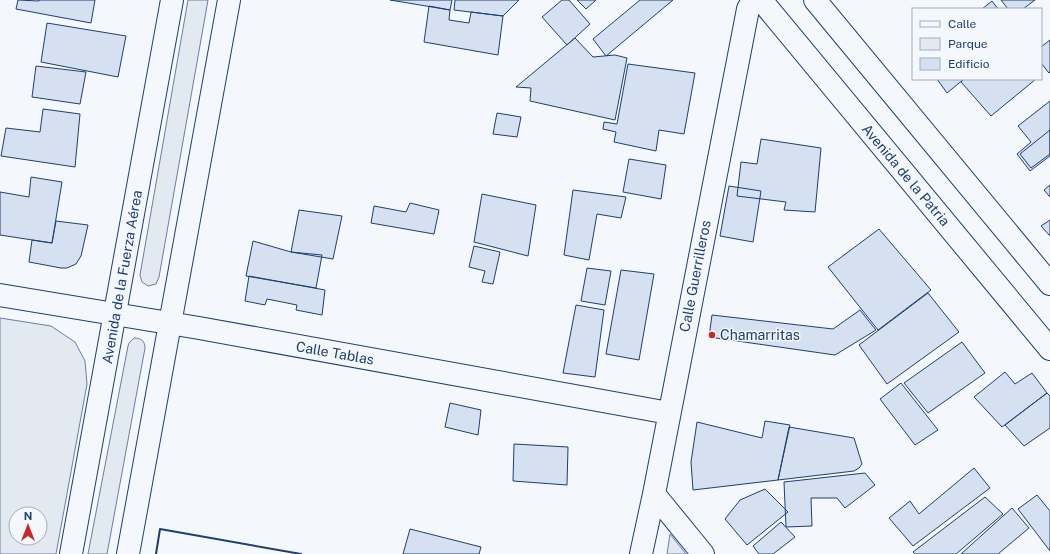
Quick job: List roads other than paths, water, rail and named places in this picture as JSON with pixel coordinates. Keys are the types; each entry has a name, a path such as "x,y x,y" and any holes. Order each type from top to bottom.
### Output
{"main road":[{"name":"Avenida de la Fuerza Aérea","path":"71,554 116,314 172,0"},
{"path":"128,554 229,0"},
{"name":"Calle Guerrilleros","path":"641,554 748,9 753,0"},
{"name":"Avenida de la Patria","path":"761,0 1050,349"},
{"path":"815,0 1050,284"},
{"name":"Calle Tablas","path":"0,295 170,323 669,413"},
{"path":"654,494 703,554"}],"place":[{"name":"Chamarritas","path":"712,335"}]}
